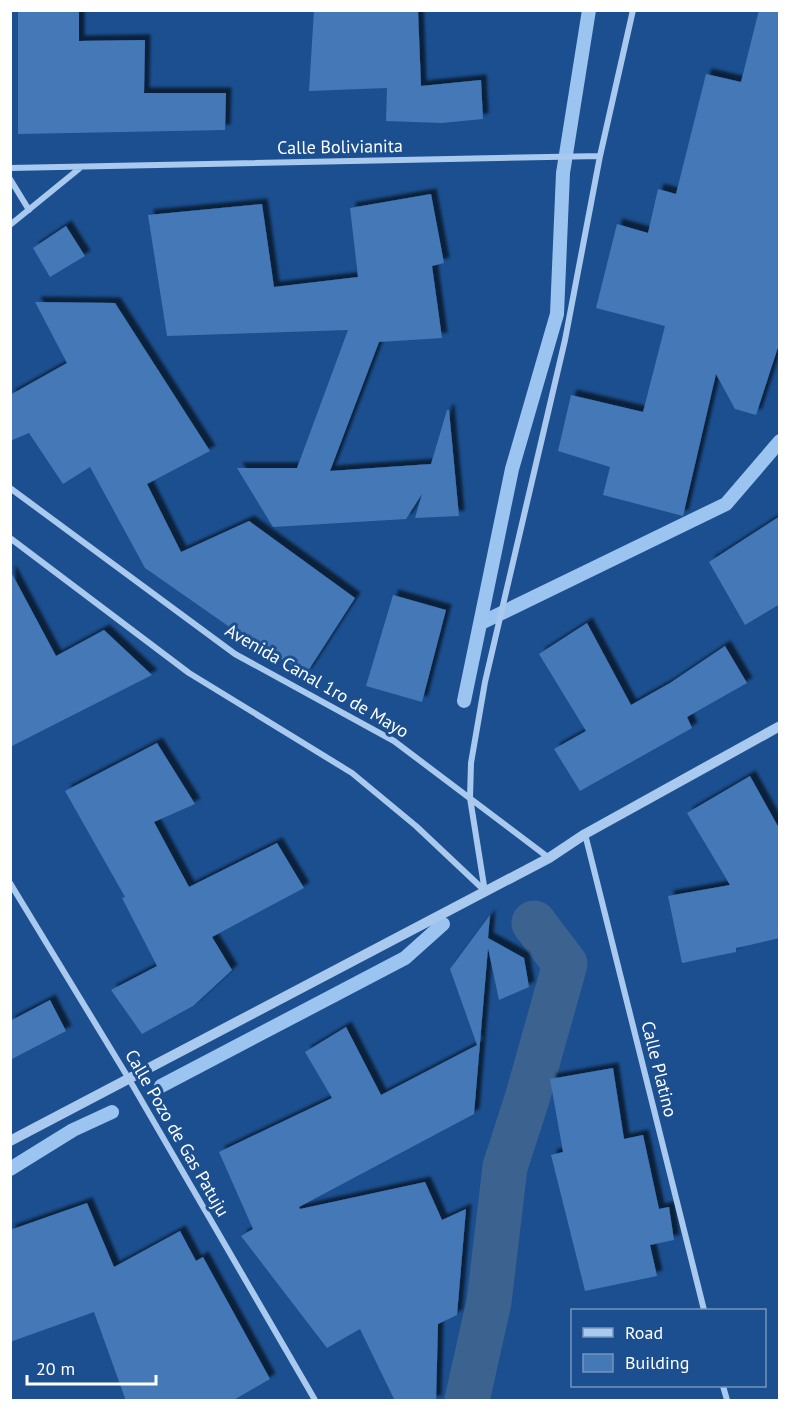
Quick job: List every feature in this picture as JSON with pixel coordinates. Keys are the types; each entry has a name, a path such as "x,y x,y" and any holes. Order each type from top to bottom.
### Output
{"street":[{"path":"485,892 470,798 471,763 485,682 566,340 600,156 633,10"},
{"name":"Calle Bolivianita","path":"10,168 600,156"},
{"path":"10,225 81,168"},
{"path":"10,178 29,210"},
{"name":"Avenida Canal 1ro de Mayo","path":"10,488 234,654 393,741 549,858"},
{"path":"10,538 189,673 352,773 416,826 485,892"},
{"path":"10,1141 549,858 585,834 780,726"},
{"name":"Calle Platino","path":"585,834 704,1309"},
{"name":"Calle Pozo de Gas Patuju","path":"10,884 129,1079 315,1401"}],"building":[{"path":"18,10 79,10 79,41 145,40 144,93 226,93 225,130 18,134"},
{"path":"314,10 418,10 421,86 481,80 483,119 442,123 386,121 387,88 309,91"},
{"path":"759,10 780,10 780,341 756,415 735,409 716,374 683,516 603,495 610,467 558,451 571,395 643,412 665,326 596,308 617,224 648,233 658,189 676,194 706,74 741,82"},
{"path":"431,194 444,263 432,266 442,338 379,342 330,471 431,464 447,410 449,410 459,516 415,518 422,494 406,519 273,527 237,468 297,468 348,330 167,336 148,215 262,204 274,287 358,277 350,208"},
{"path":"66,226 85,256 50,277 33,248"},
{"path":"35,302 115,303 210,451 147,484 181,552 249,521 355,598 306,674 231,628 145,568 90,467 63,484 29,433 10,441 10,395 67,363"},
{"path":"780,516 780,604 745,625 709,562"},
{"path":"10,570 56,656 104,630 152,675 10,747"},
{"path":"393,595 446,610 422,702 366,686"},
{"path":"587,623 631,705 670,683 725,646 747,683 687,717 692,728 580,791 554,749 586,731 539,654"},
{"path":"157,743 195,804 154,822 189,887 277,843 304,888 212,937 232,970 193,1006 142,1034 111,990 157,966 122,898 125,897 65,791"},
{"path":"750,776 780,830 780,938 736,948 736,952 682,963 668,896 730,885 687,813"},
{"path":"490,915 488,938 524,958 529,987 499,1000 488,948 474,1114 299,1207 300,1209 425,1182 442,1220 466,1209 457,1315 438,1324 436,1401 395,1401 360,1329 327,1348 241,1236 253,1229 219,1152 332,1098 305,1052 346,1027 381,1095 477,1045 450,969"},
{"path":"50,1000 66,1031 10,1060 10,1021"},
{"path":"613,1068 624,1139 643,1135 659,1209 669,1207 674,1240 650,1245 657,1276 585,1291 551,1155 563,1152 550,1079"},
{"path":"87,1203 114,1267 180,1231 196,1261 203,1257 270,1379 232,1401 126,1401 94,1312 10,1342 10,1230"}],"waterway":[{"path":"464,701 512,469 557,314 563,173 589,10"},
{"path":"481,623 726,504 780,441"},
{"path":"467,1400 489,1302 505,1167 527,1099 565,964 534,923"},
{"path":"161,1086 405,958 443,924"},
{"path":"10,1169 73,1130 112,1112"}]}
